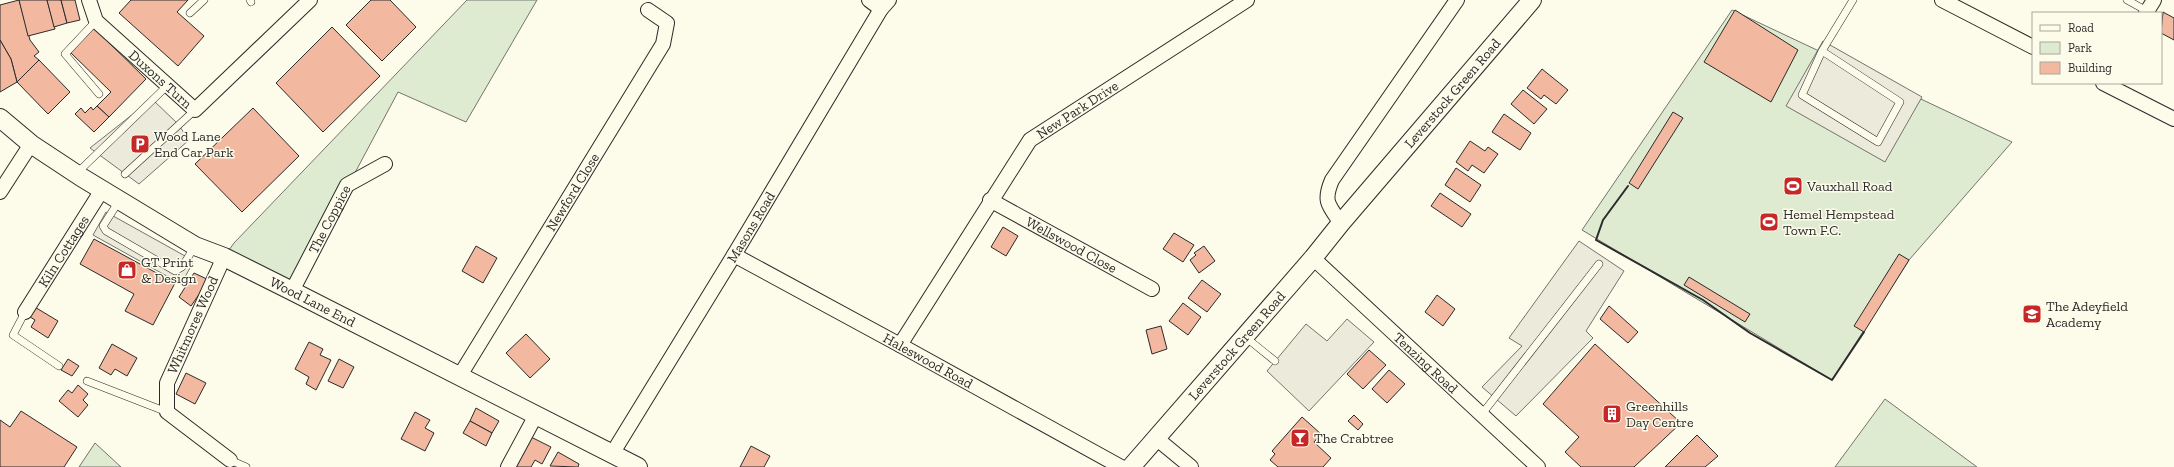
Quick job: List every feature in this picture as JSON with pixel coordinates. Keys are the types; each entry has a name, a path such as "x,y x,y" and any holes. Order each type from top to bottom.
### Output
{"street":[{"name":"Duxons Turn","path":"89,0 96,21 195,110 310,0"},
{"path":"869,0 885,4"},
{"name":"New Park Drive","path":"900,345 990,200 1030,140 1247,0"},
{"path":"1341,223 1328,204 1327,194 1332,180 1457,0"},
{"name":"Leverstock Green Road","path":"1131,467 1313,258 1341,223 1532,0"},
{"path":"1942,0 2032,46"},
{"name":"Masons Road","path":"612,454 885,4"},
{"name":"Newford Close","path":"459,377 663,44 667,23 648,10"},
{"path":"2107,84 2174,119"},
{"name":"Wood Lane End","path":"0,118 31,144 76,174 195,246 224,257 638,467"},
{"path":"0,192 31,144"},
{"name":"The Coppice","path":"292,291 347,185 385,164"},
{"name":"Kiln Cottages","path":"25,312 102,190"},
{"name":"Wellswood Close","path":"990,200 1152,289"},
{"name":"Haleswood Road","path":"734,255 1121,467"},
{"name":"Whitmores Wood","path":"167,412 167,383 224,257"},
{"name":"Tenzing Road","path":"1313,258 1538,467"},
{"path":"167,412 230,460"},
{"path":"508,467 536,415"},
{"path":"1156,438 1191,467"}],"lane":[{"path":"190,13 204,0"},
{"path":"1822,51 1900,102 1878,142 1802,95 1822,51 1853,0"},
{"path":"2127,0 2149,8"},
{"path":"96,21 65,54 99,94"},
{"path":"76,174 168,85"},
{"path":"125,174 195,110"},
{"path":"119,201 103,226 106,231 175,271 182,267 195,246"},
{"path":"1482,414 1530,355 1599,264"},
{"path":"25,312 13,335 59,366"},
{"path":"1244,336 1275,361"},
{"path":"87,381 167,412"},
{"path":"230,460 246,467"}],"green space":[{"path":"467,0 537,0 466,122 398,92 292,291 224,257 234,243"},
{"name":"Vauxhall Road","path":"1732,10 2012,142 1909,260 1832,380 1582,230"},
{"path":"1885,399 1977,467 1835,467"},
{"path":"95,443 121,467 79,467"}],"shaded area":[{"path":"1823,41 1922,97 1885,162 1786,106"},
{"name":"Wood Lane End Car Park","path":"152,99 178,124 189,140 139,184 90,148"},
{"path":"106,212 194,261 181,284 93,235"},
{"path":"1579,241 1624,271 1586,331 1593,338 1516,416 1482,387 1522,346 1509,338"},
{"path":"1347,319 1374,342 1309,411 1267,371 1306,324 1327,341"}],"building":[{"path":"19,0 30,40 39,52 34,56 39,60 17,82 11,59 0,40 0,5"},
{"path":"19,0 47,0 55,29 28,36"},
{"path":"47,0 61,0 67,23 54,27"},
{"path":"61,0 75,0 80,20 67,23"},
{"path":"131,0 188,0 177,12 204,36 178,66 119,13"},
{"path":"371,0 390,0 416,27 382,61 346,25"},
{"path":"1735,10 1798,50 1771,102 1704,62"},
{"path":"2163,12 2174,18 2174,40 2162,34"},
{"path":"332,27 380,76 323,132 276,83"},
{"path":"94,28 146,79 109,117 97,106 111,92 70,52"},
{"path":"0,40 11,59 17,82 0,92"},
{"path":"39,60 70,92 48,114 17,82"},
{"path":"1542,69 1568,90 1556,104 1544,95 1541,99 1527,88"},
{"path":"1523,90 1547,109 1534,124 1511,104"},
{"path":"97,106 109,117 94,132 75,114 81,108 85,113 91,107 93,110"},
{"path":"253,108 299,156 242,212 195,164"},
{"path":"1673,112 1683,118 1638,189 1629,183"},
{"path":"1504,114 1531,133 1520,150 1492,132"},
{"path":"1470,141 1485,151 1488,147 1498,154 1484,173 1472,165 1468,171 1456,162"},
{"path":"1456,168 1481,185 1470,202 1445,185"},
{"path":"1440,193 1471,214 1462,227 1431,206"},
{"path":"1003,227 1018,236 1006,256 991,247"},
{"path":"1174,233 1194,245 1183,262 1163,249"},
{"path":"94,239 175,283 153,325 125,311 134,294 80,264"},
{"path":"476,246 497,258 483,283 462,271"},
{"path":"1204,246 1215,261 1199,273 1190,260 1196,255 1194,253"},
{"path":"1899,254 1909,260 1864,332 1854,326"},
{"path":"194,273 209,280 191,306 179,297"},
{"path":"1689,277 1750,314 1745,322 1684,285"},
{"path":"1202,280 1221,294 1207,312 1188,298"},
{"path":"1437,295 1455,309 1443,326 1425,312"},
{"path":"1183,303 1201,317 1188,335 1169,321"},
{"path":"33,306 58,321 48,338 31,327 35,320 27,315"},
{"path":"1609,306 1638,332 1628,343 1600,319"},
{"path":"1161,326 1167,349 1152,354 1146,330"},
{"path":"526,334 550,359 530,378 506,353"},
{"path":"309,342 323,349 320,355 331,360 316,390 306,384 309,377 295,369"},
{"path":"112,344 137,358 127,376 115,369 111,375 99,368"},
{"name":"Greenhills Day Centre","path":"1595,344 1681,423 1634,467 1581,467 1565,452 1579,437 1543,404"},
{"path":"1369,350 1386,365 1363,389 1347,374"},
{"path":"68,359 79,366 72,376 61,370"},
{"path":"339,359 354,367 343,388 328,381"},
{"path":"1389,370 1405,384 1387,403 1372,389"},
{"path":"186,373 206,383 195,404 176,394"},
{"path":"78,385 88,394 83,400 88,405 78,417 59,401 68,390 72,393"},
{"path":"476,408 499,421 492,433 470,421"},
{"path":"21,411 77,447 64,467 0,467 0,420 10,427"},
{"path":"415,412 430,420 425,428 434,433 425,451 401,439"},
{"path":"1354,415 1363,424 1358,430 1348,421"},
{"name":"The Crabtree","path":"1302,417 1321,434 1314,442 1331,458 1323,467 1278,467 1270,460 1275,454 1272,451"},
{"path":"470,421 492,433 486,446 463,433"},
{"path":"1697,435 1718,456 1705,467 1665,467"},
{"path":"529,436 551,447 542,464 535,460 531,467 515,467"},
{"path":"751,446 770,456 764,467 740,467"},
{"path":"558,452 579,464 578,467 550,466"}],"wall":[{"path":"1628,186 1603,220 1596,240 1703,300 1750,333 1832,380 1864,332"}],"place":[{"name":"Wood Lane End Car Park","path":"140,144"},
{"name":"Vauxhall Road","path":"1793,186"},
{"name":"Hemel Hempstead Town F.C.","path":"1769,222"},
{"name":"GT Print & Design","path":"127,270"},
{"name":"The Adeyfield Academy","path":"2032,314"},
{"name":"Greenhills Day Centre","path":"1612,414"},
{"name":"The Crabtree","path":"1300,438"}]}
